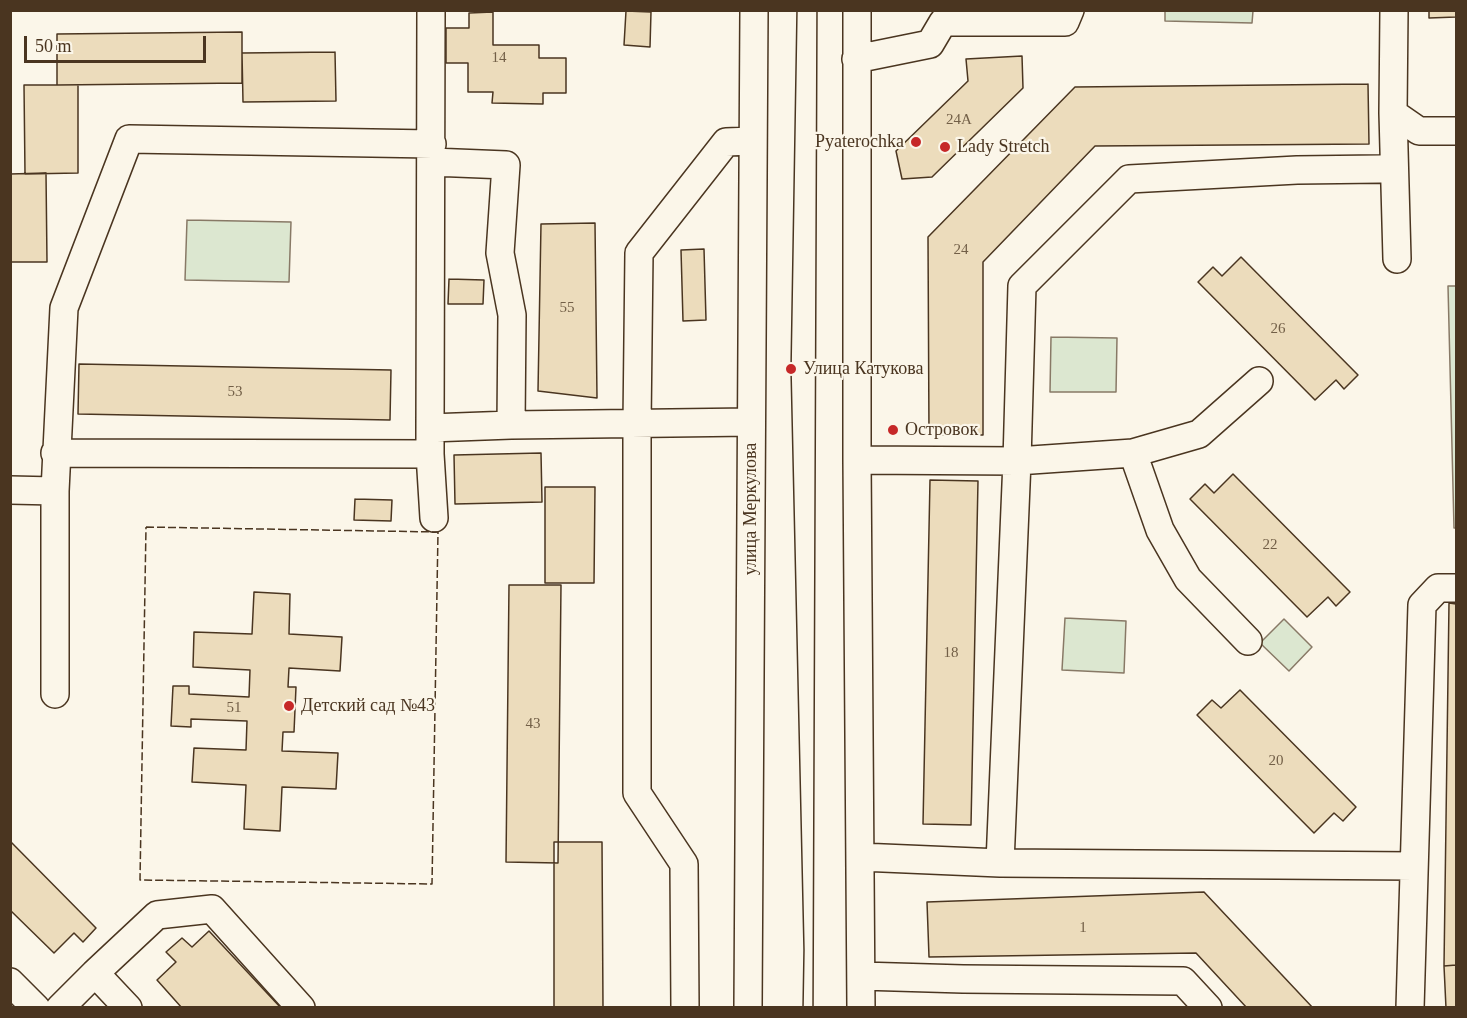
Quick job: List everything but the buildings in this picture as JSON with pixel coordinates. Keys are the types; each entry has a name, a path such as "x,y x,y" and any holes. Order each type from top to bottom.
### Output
{"street":[{"path":"431,10 430,441 434,518"},
{"name":"улица Меркулова","path":"748,1008 754,10"},
{"path":"857,10 856,460 861,1008"},
{"path":"856,59 930,44 943,22 1065,22 1070,10"},
{"path":"1394,10 1393,113 1397,259"},
{"path":"1393,113 1419,131 1456,131"},
{"path":"54,694 55,453 64,308 129,139 432,153 506,165 500,253 512,315 511,425"},
{"path":"685,1008 684,864 637,793 639,253 726,142 752,141"},
{"path":"1000,863 1022,286 1129,179 1297,170 1380,169"},
{"path":"856,460 1017,460 1133,453 1199,434 1259,381"},
{"path":"55,453 430,441 511,425 752,422"},
{"path":"1133,453 1160,530 1188,579 1248,641"},
{"path":"10,490 55,491"},
{"path":"1410,1008 1422,605 1438,588 1456,588"},
{"path":"860,857 1000,863 1414,866"},
{"path":"60,1008 157,915 212,909 301,1008"},
{"path":"95,973 128,1008"},
{"path":"861,975 963,980 1183,981 1208,1008"},
{"path":"10,982 36,1008"}],"green space":[{"path":"1165,11 1253,11 1252,23 1165,21"},
{"path":"187,220 291,222 289,282 185,280"},
{"path":"1448,286 1456,286 1456,528 1454,528"},
{"path":"1051,337 1117,338 1116,392 1050,392"},
{"path":"1065,618 1126,621 1124,673 1062,670"},
{"path":"1284,619 1312,647 1289,671 1260,643"}],"tram line":[{"path":"797,10 791,369 804,950 803,1008"},
{"path":"813,1008 817,10"}],"fence":[{"path":"146,527 438,532 432,884 140,880 146,527"}],"place":[{"name":"Pyaterochka","path":"916,142"},
{"name":"Lady Stretch","path":"945,147"},
{"name":"Улица Катукова","path":"791,369"},
{"name":"Островок","path":"893,430"},
{"name":"Детский сад №43","path":"289,706"}]}
